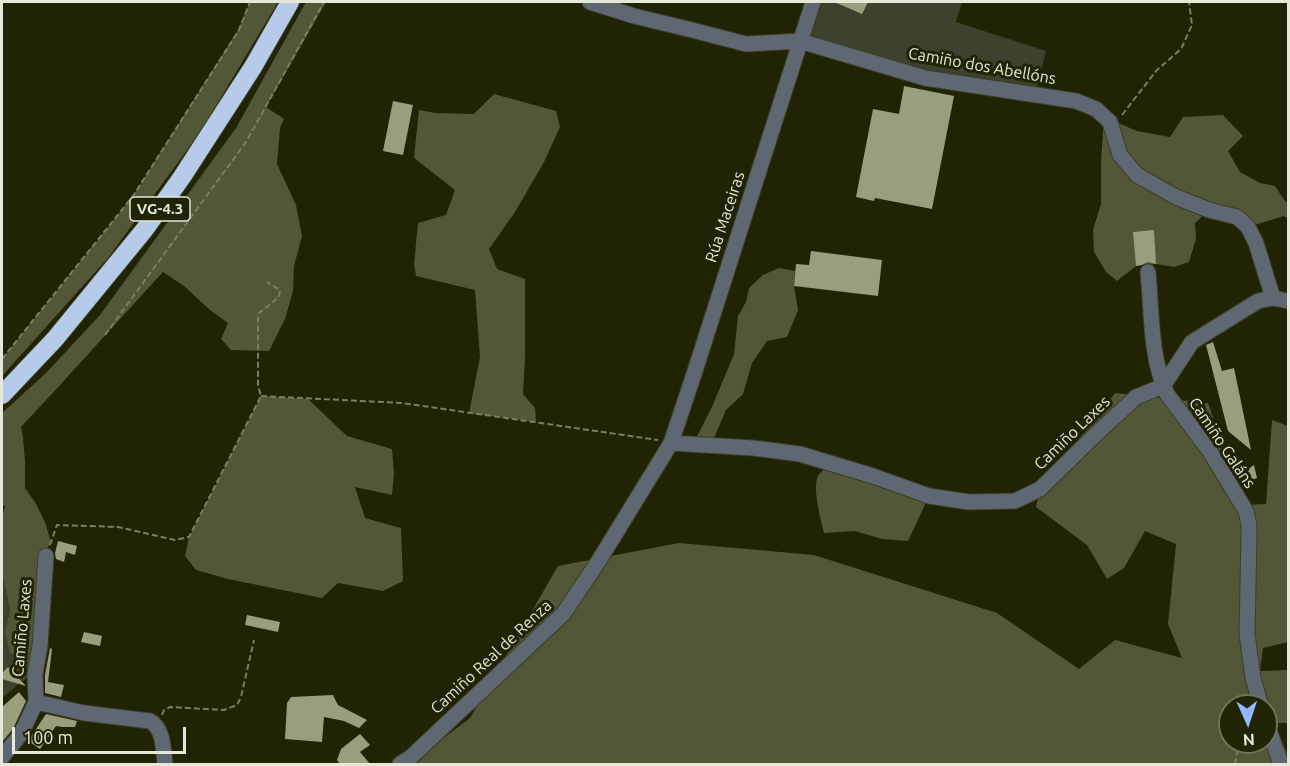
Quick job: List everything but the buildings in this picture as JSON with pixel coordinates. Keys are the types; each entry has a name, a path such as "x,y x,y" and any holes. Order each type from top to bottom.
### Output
{"highway":[{"name":"VG-4.3","path":"2,395 55,339 146,229 253,67 290,2"}],"street":[{"name":"Camiño dos Abellóns","path":"590,2 634,16 746,44 800,41 925,78 1076,101 1096,109 1110,122"},
{"name":"Rúa Maceiras","path":"670,442 695,371 813,2"},
{"path":"1110,122 1120,155 1137,175 1176,197 1209,210 1237,217 1248,227 1281,300 1258,301 1192,342 1163,386"},
{"name":"Camiño Galáns","path":"1149,272 1155,359 1163,386 1211,453 1246,511 1249,525 1247,634 1258,694"},
{"name":"Camiño Laxes","path":"670,442 800,454 929,496 969,502 1015,501 1040,489 1136,397 1163,386"},
{"name":"Camiño Real de Renza","path":"411,762 564,615 670,442"},
{"name":"Camiño Laxes","path":"2,757 21,734 36,702 35,674 40,646 46,556"},
{"path":"36,702 84,713 150,721 156,724 160,732 165,765"}],"path":[{"path":"2,359 133,196 238,30 250,2"},
{"path":"105,335 246,142 324,2"},
{"path":"1110,122 1116,122 1156,71 1181,49 1192,25 1189,2"},
{"path":"46,556 57,525 118,527 175,540 189,537 261,396 258,386 258,314 279,297 280,290 267,282"},
{"path":"261,396 402,404 670,442"},
{"path":"156,724 164,710 170,707 224,710 237,705 241,697 254,640"}],"shaded area":[{"path":"250,2 278,2 201,131 108,258 2,376 2,359 133,196 238,30"},
{"path":"306,2 326,2 266,107 284,119 280,128 277,164 296,205 302,236 294,266 293,291 285,319 269,351 231,350 221,339 228,323 184,286 163,272 21,427 25,488 45,522 51,542 42,558 35,674 10,652 5,632 10,610 2,571 2,518 5,506 2,505 2,413 45,374 100,315 236,128"},
{"path":"813,2 962,2 956,22 1046,51 1035,95 925,78 800,41"},
{"path":"494,94 556,111 560,127 544,162 515,212 489,249 497,269 525,279 523,394 535,408 536,422 469,413 480,357 475,290 416,276 414,264 418,223 446,215 455,190 414,158 419,110 435,113 474,114"},
{"path":"1223,115 1243,136 1228,151 1240,172 1260,183 1275,186 1288,203 1288,219 1284,216 1248,227 1209,210 1195,223 1196,239 1189,262 1174,267 1156,264 1136,266 1117,281 1106,272 1094,252 1093,230 1101,204 1104,117 1137,131 1170,137 1183,117"},
{"path":"779,268 795,271 794,286 798,310 787,337 767,341 752,363 743,394 726,410 711,445 693,444 712,407 734,354 738,316 746,302 749,288 763,275"},
{"path":"1115,393 1208,403 1243,505 1266,504 1272,420 1288,426 1288,642 1263,648 1260,671 1288,670 1288,723 1278,723 1278,694 1218,694 1218,754 1278,754 1278,732 1288,755 1288,764 409,764 470,718 558,566 679,543 814,555 997,613 1079,669 1115,640 1182,658 1168,624 1176,544 1145,531 1124,568 1107,579 1087,545 1036,507 1040,489"},
{"path":"261,396 308,399 347,436 392,449 394,473 392,495 355,487 365,518 401,528 403,581 383,591 338,583 322,598 228,579 196,570 185,556 189,537"},
{"path":"833,464 929,496 908,541 882,539 855,531 824,533 816,481 821,472"},
{"path":"2,567 10,610 5,632 35,674 2,698"}]}
